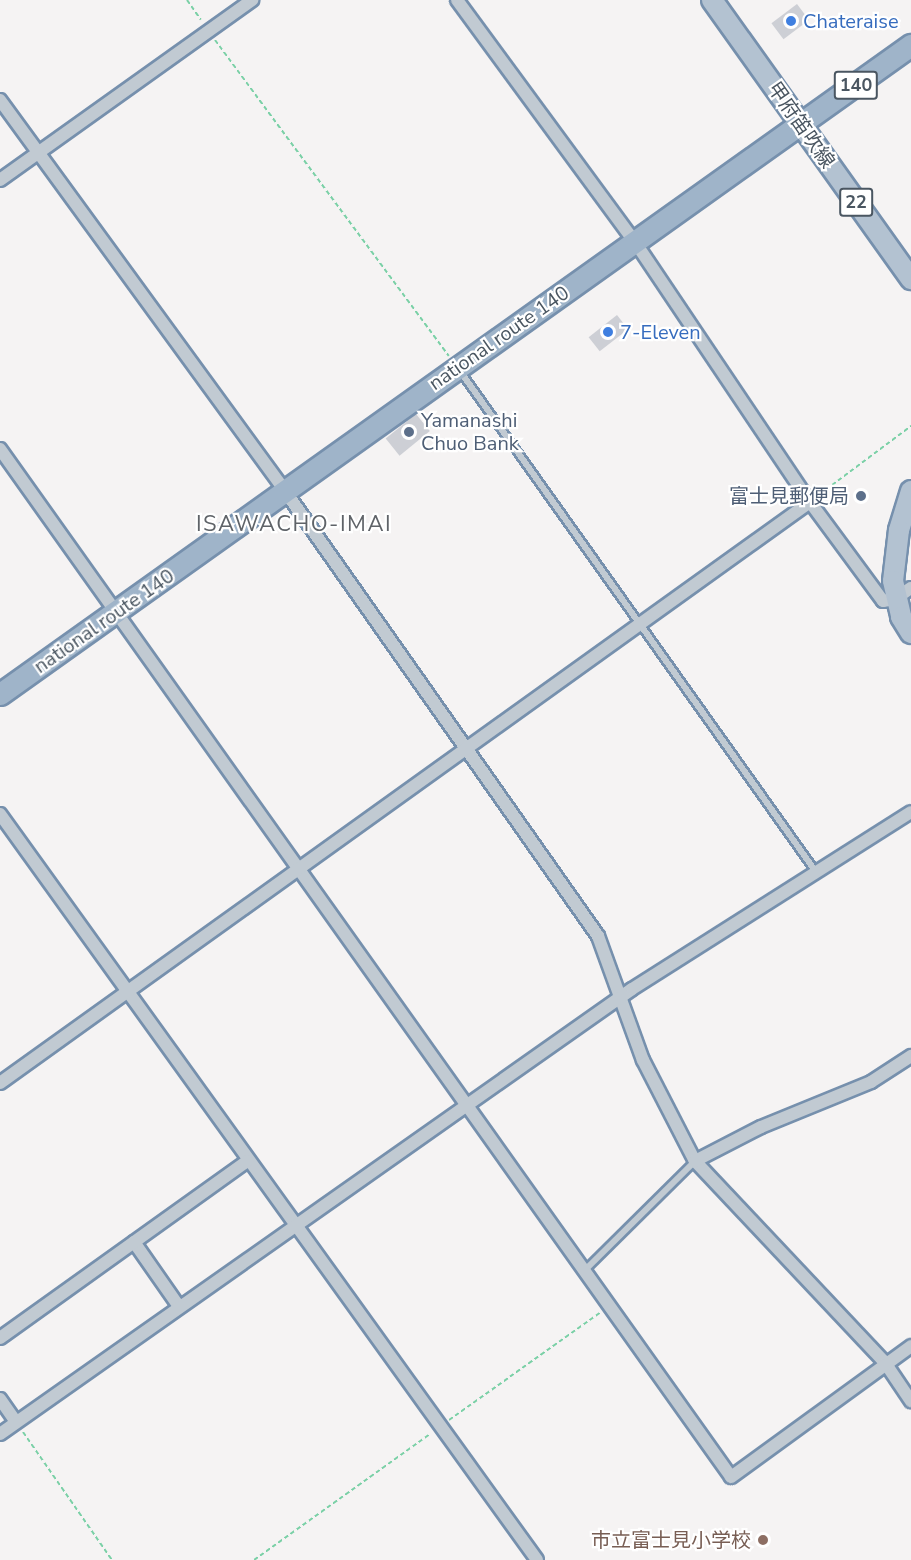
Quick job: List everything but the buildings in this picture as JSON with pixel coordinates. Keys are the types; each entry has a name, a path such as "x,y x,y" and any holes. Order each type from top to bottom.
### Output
{"highway":[{"name":"national route 140","path":"0,694 911,45"}],"main road":[{"name":"甲府笛吹線","path":"712,0 911,279"},
{"path":"911,491 893,561 903,593 911,633"}],"street":[{"path":"0,180 252,0"},
{"path":"457,0 635,242 810,502 883,601 903,593"},
{"path":"0,100 285,491 598,936 643,1060 695,1161 886,1364 911,1401"},
{"path":"0,449 731,1477 911,1346"},
{"path":"0,1083 125,991 640,626 810,502"},
{"path":"0,1434 178,1305 621,1000 911,812"},
{"path":"1,819 247,1161 442,1425 537,1560"},
{"path":"695,1161 761,1126 871,1082 911,1056"},
{"path":"0,1338 247,1161"},
{"path":"134,1242 178,1305"},
{"path":"0,1399 16,1422"}],"lane":[{"path":"458,368 816,872"},
{"path":"584,1271 695,1161"}],"path":[{"path":"187,0 458,368"},
{"path":"810,502 911,426"},
{"path":"254,1560 608,1307"},
{"path":"16,1422 112,1560"}],"place":[{"name":"Chateraise","path":"791,21"},
{"name":"7-Eleven","path":"608,332"},
{"name":"Yamanashi Chuo Bank","path":"409,432"},
{"name":"富士見郵便局","path":"861,496"},
{"name":"市立富士見小学校","path":"763,1540"}],"district":[{"name":"ISAWACHO-IMAI","path":"294,525"}]}
